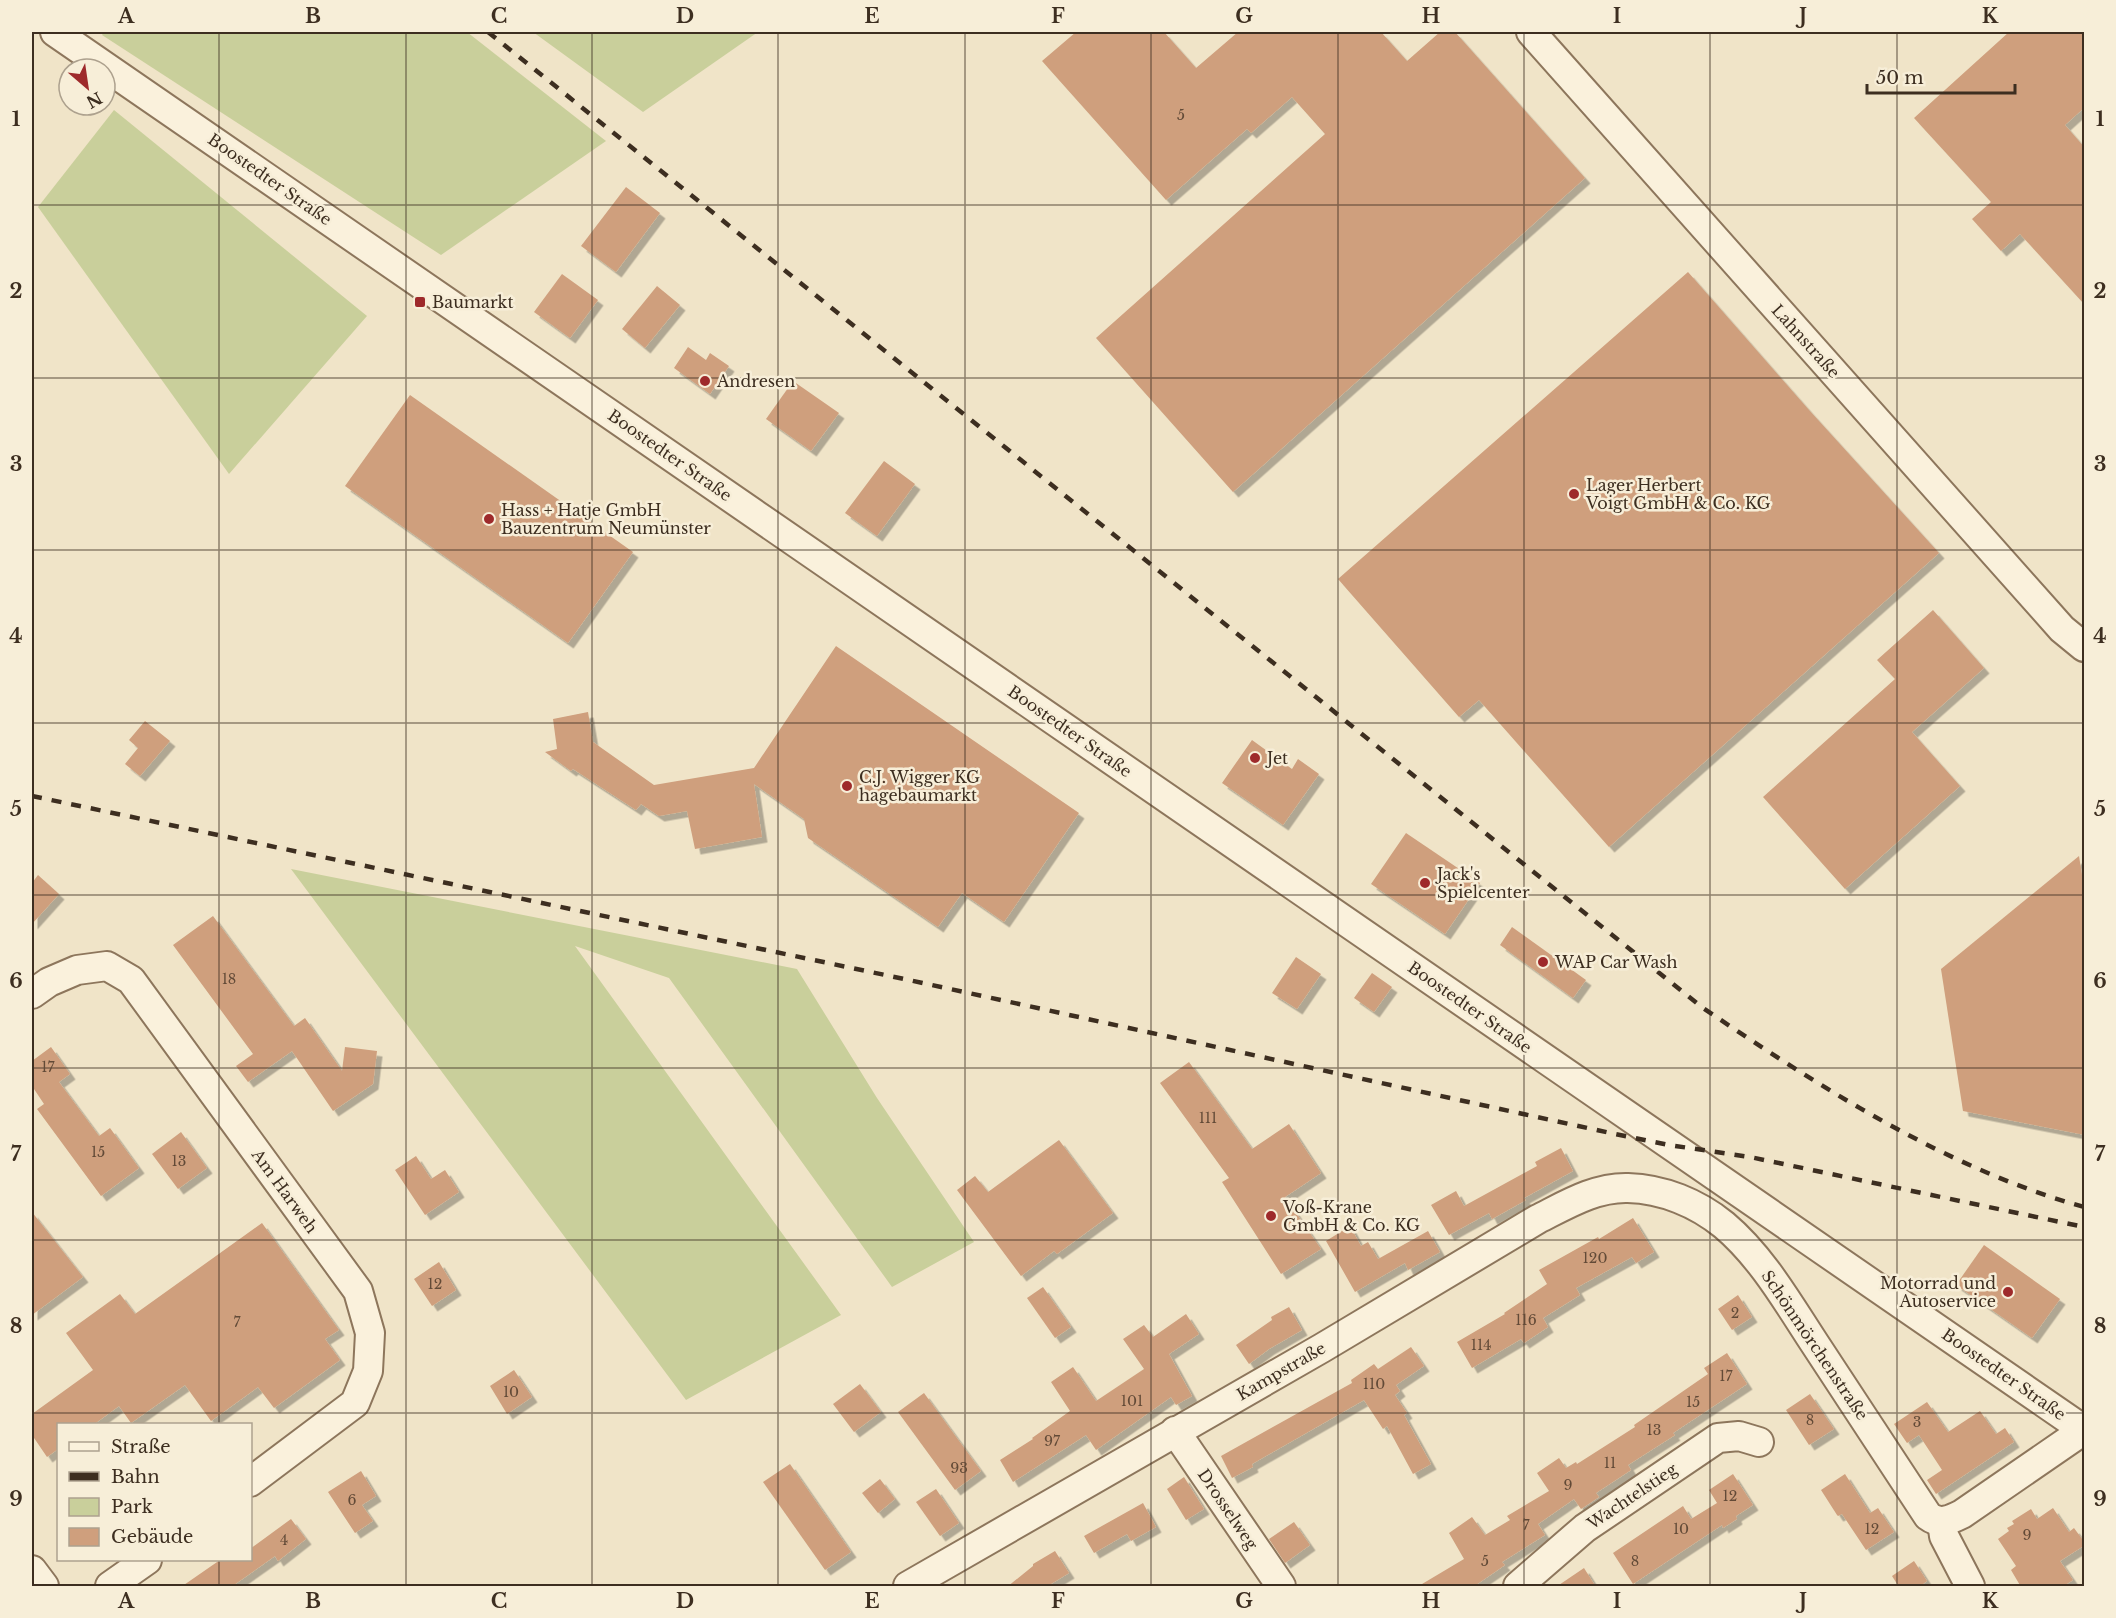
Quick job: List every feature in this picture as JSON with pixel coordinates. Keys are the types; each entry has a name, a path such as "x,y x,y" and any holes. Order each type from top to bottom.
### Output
{"street":[{"name":"Boostedter Straße","path":"55,32 2084,1430"},
{"name":"Lahnstraße","path":"1531,32 2062,629 2085,647"},
{"name":"Am Harweh","path":"32,994 49,982 77,970 107,966 131,980 358,1291 370,1333 368,1371 355,1403 252,1480"},
{"name":"Kampstraße","path":"908,1587 1322,1348 1538,1219 1572,1202 1611,1189 1644,1189 1663,1193"},
{"name":"Schönmörchenstraße","path":"1663,1193 1686,1201 1707,1213 1738,1238 1754,1256 1779,1289 1928,1516 1942,1522"},
{"path":"1970,1587 1944,1536 1942,1522 1962,1514 2084,1430"},
{"name":"Drosselweg","path":"1175,1431 1281,1587"},
{"name":"Wachtelstieg","path":"1518,1587 1585,1528 1718,1438 1739,1436 1759,1442"},
{"path":"110,1587 146,1561"},
{"path":"32,1570 44,1587"}],"green space":[{"path":"104,32 467,32 606,141 441,255 102,35"},
{"path":"533,32 758,32 643,112"},
{"path":"117,112 367,316 229,474 38,207 109,117 117,117"},
{"path":"291,869 797,969 877,1098 974,1242 892,1287 669,978 575,946 841,1315 686,1400"}],"building":[{"path":"1076,32 1164,32 1196,68 1238,32 1381,32 1407,61 1440,32 1455,32 1585,178 1233,492 1096,338 1325,134 1292,97 1251,133 1247,129 1166,200 1042,61"},
{"path":"2009,32 2085,32 2085,107 2065,125 2085,148 2085,305 2020,234 2001,251 1972,219 1991,202 1914,118"},
{"path":"626,187 660,213 616,272 581,246"},
{"path":"1688,272 1939,553 1609,847 1479,700 1459,717 1338,579"},
{"path":"562,274 598,300 570,338 534,312"},
{"path":"657,286 680,305 645,348 622,329"},
{"name":"Andresen","path":"688,347 706,360 710,353 729,366 710,394 674,368"},
{"path":"793,381 839,413 811,451 766,419"},
{"name":"Hass + Hatje GmbH Bauzentrum Neumünster","path":"410,395 633,552 568,643 345,486"},
{"path":"884,461 915,484 877,536 845,513"},
{"path":"1933,610 1984,668 1912,732 1960,786 1845,889 1763,797 1895,679 1877,660"},
{"name":"C.J. Wigger KG hagebaumarkt","path":"836,646 1079,813 1004,922 962,893 938,927 808,838 804,819 754,784 762,837 695,849 687,811 659,816 641,804 636,810 573,769 571,771 545,752 557,749 553,719 588,712 593,742 654,785 754,768"},
{"path":"145,721 170,741 140,776 125,764 138,748 129,740"},
{"path":"1252,740 1292,769 1298,759 1319,774 1283,825 1222,783"},
{"name":"Jack's Spielcenter","path":"1406,833 1480,883 1445,934 1371,884"},
{"path":"2079,856 2085,894 2085,1135 1963,1111 1941,969"},
{"path":"38,875 59,894 32,924 32,883"},
{"path":"213,916 294,1026 305,1018 342,1071 345,1047 377,1051 373,1084 333,1111 292,1051 248,1082 236,1066 253,1054 173,945"},
{"name":"WAP Car Wash","path":"1512,927 1586,980 1573,998 1500,945"},
{"path":"1296,957 1321,974 1297,1009 1272,993"},
{"path":"1372,973 1392,987 1374,1012 1354,998"},
{"path":"51,1047 70,1074 59,1082 99,1136 110,1128 139,1168 101,1196 37,1109 44,1104 32,1086 32,1061"},
{"path":"1189,1062 1252,1149 1289,1124 1321,1173 1285,1197 1321,1249 1281,1274 1222,1182 1229,1178 1160,1083"},
{"path":"181,1132 207,1168 178,1189 152,1154"},
{"path":"1059,1140 1113,1213 1057,1254 1054,1251 1021,1276 957,1190 975,1176 988,1192"},
{"path":"1561,1148 1573,1171 1492,1219 1489,1213 1449,1235 1431,1205 1456,1191 1464,1206 1537,1166 1535,1162"},
{"path":"416,1156 431,1179 445,1170 459,1192 425,1215 395,1170"},
{"path":"32,1212 83,1277 32,1315"},
{"path":"1633,1218 1654,1252 1636,1263 1632,1257 1576,1288 1580,1295 1543,1318 1548,1327 1524,1343 1521,1339 1472,1368 1457,1342 1505,1314 1547,1284 1539,1270 1598,1237 1599,1239"},
{"path":"262,1223 339,1330 325,1339 340,1360 274,1408 258,1387 211,1421 185,1385 131,1423 119,1406 96,1423 57,1423 57,1450 47,1457 32,1435 32,1414 93,1370 66,1333 120,1294 135,1314"},
{"path":"1350,1226 1361,1246 1368,1242 1378,1259 1428,1231 1440,1252 1408,1270 1405,1263 1355,1292 1326,1241"},
{"name":"Motorrad und Autoservice","path":"1984,1245 2060,1299 2032,1338 1956,1285"},
{"path":"439,1262 456,1290 432,1306 414,1279"},
{"path":"1043,1287 1071,1327 1055,1338 1027,1298"},
{"path":"1738,1295 1752,1317 1732,1330 1718,1309"},
{"path":"1289,1307 1302,1330 1269,1349 1249,1364 1236,1345 1272,1320 1271,1317"},
{"path":"1186,1314 1199,1334 1169,1354 1192,1396 1176,1405 1171,1397 1096,1450 1086,1435 1013,1482 1000,1460 1070,1411 1051,1382 1073,1367 1096,1401 1144,1369 1123,1339 1144,1325 1153,1337"},
{"path":"1411,1347 1424,1366 1396,1385 1400,1391 1395,1395 1407,1413 1404,1415 1431,1464 1413,1474 1387,1426 1383,1429 1364,1400 1252,1464 1253,1467 1232,1478 1221,1456 1352,1383 1351,1380 1374,1364 1378,1369"},
{"path":"1727,1353 1747,1384 1628,1465 1631,1470 1596,1493 1599,1497 1581,1509 1574,1499 1538,1524 1545,1535 1502,1562 1505,1565 1473,1587 1417,1587 1464,1559 1449,1533 1472,1517 1485,1535 1510,1520 1507,1516 1549,1491 1537,1473 1559,1458 1566,1468 1576,1462 1577,1464 1635,1427 1634,1425 1708,1374 1704,1368"},
{"path":"514,1370 532,1397 507,1414 490,1386"},
{"path":"860,1384 881,1412 854,1432 833,1404"},
{"path":"924,1393 981,1471 955,1490 898,1412"},
{"path":"1810,1394 1834,1429 1809,1445 1786,1410"},
{"path":"1927,1402 1948,1432 1980,1411 1996,1434 2005,1428 2014,1442 1936,1494 1927,1480 1942,1470 1919,1435 1907,1443 1894,1424"},
{"path":"790,1464 851,1552 825,1570 763,1482"},
{"path":"361,1471 376,1496 362,1505 373,1521 355,1533 328,1492"},
{"path":"1733,1474 1753,1505 1736,1516 1737,1519 1723,1528 1722,1525 1633,1584 1613,1553 1683,1506 1691,1519 1717,1503 1709,1490"},
{"path":"1845,1474 1870,1513 1878,1508 1894,1532 1866,1550 1842,1514 1837,1515 1821,1490"},
{"path":"1184,1477 1204,1509 1186,1520 1167,1489"},
{"path":"880,1479 895,1499 878,1513 862,1493"},
{"path":"936,1489 959,1523 940,1536 916,1502"},
{"path":"1143,1503 1156,1527 1131,1541 1127,1534 1094,1553 1084,1536"},
{"path":"2053,1508 2069,1532 2074,1528 2085,1543 2060,1561 2073,1580 2062,1587 2021,1587 2011,1570 2016,1566 1998,1539 2009,1531 2007,1528 2014,1524 2012,1521 2031,1509 2037,1519"},
{"path":"291,1519 306,1539 278,1561 275,1556 231,1587 181,1587 219,1561 252,1561 252,1548"},
{"path":"1294,1522 1310,1545 1285,1563 1269,1539"},
{"path":"1055,1551 1069,1573 1046,1587 1007,1587 1033,1564"},
{"path":"1914,1561 1927,1581 1919,1587 1899,1587 1892,1576"},
{"path":"1584,1568 1596,1587 1556,1587"}],"railway":[{"path":"488,32 1703,1008 1839,1096 1886,1123 1983,1171 2033,1191 2084,1207"},
{"path":"32,796 909,980 1615,1134 1750,1157 2084,1227"}],"place":[{"name":"Baumarkt","path":"420,302"},
{"name":"Andresen","path":"705,381"},
{"name":"Lager Herbert Voigt GmbH & Co. KG","path":"1574,494"},
{"name":"Hass + Hatje GmbH Bauzentrum Neumünster","path":"489,519"},
{"name":"Jet","path":"1255,758"},
{"name":"C.J. Wigger KG hagebaumarkt","path":"847,786"},
{"name":"Jack's Spielcenter","path":"1425,883"},
{"name":"WAP Car Wash","path":"1543,962"},
{"name":"Voß-Krane GmbH & Co. KG","path":"1271,1216"},
{"name":"Motorrad und Autoservice","path":"2008,1292"}]}
